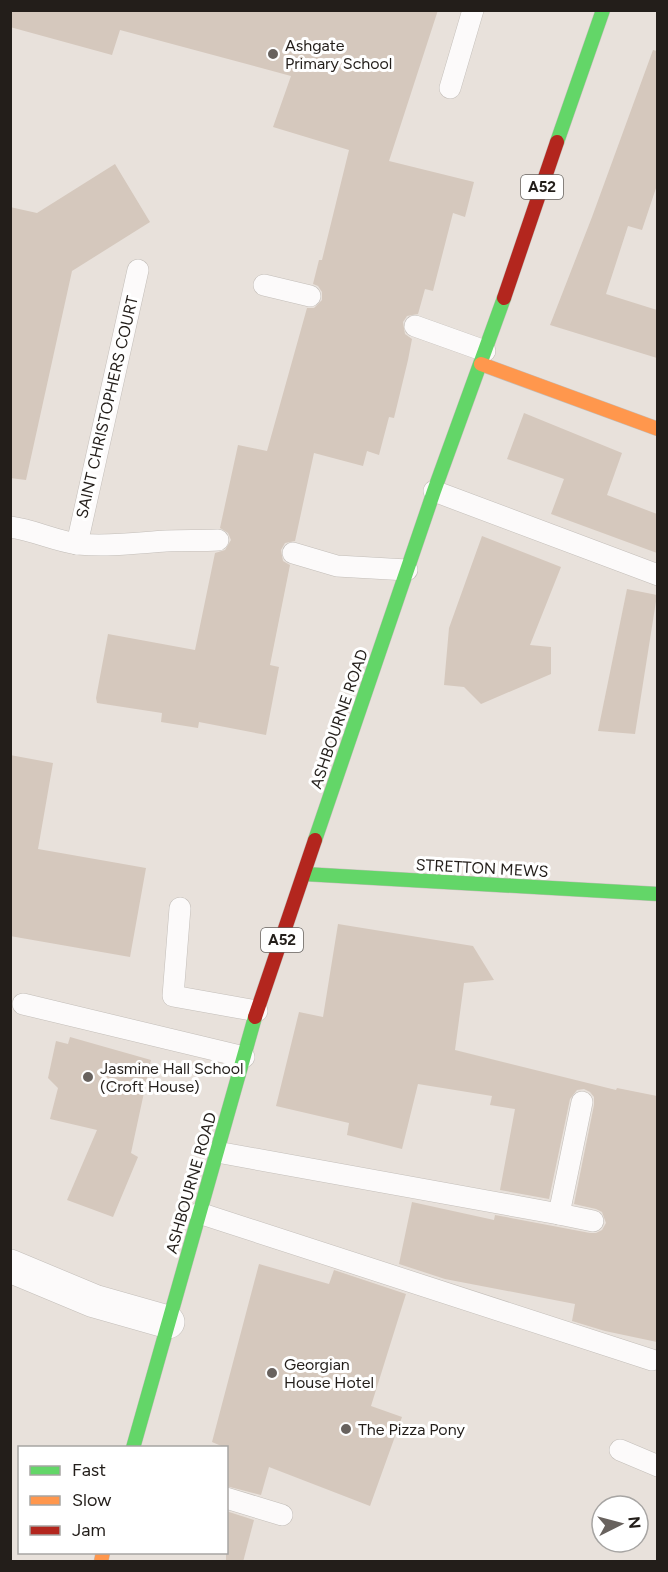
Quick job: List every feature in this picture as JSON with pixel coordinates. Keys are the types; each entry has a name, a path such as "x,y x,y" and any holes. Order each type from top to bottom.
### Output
{"main road":[{"name":"ASHBOURNE ROAD","path":"135,1446 257,1011 434,491 483,358 603,10"},
{"path":"483,358 657,429"},
{"name":"STRETTON MEWS","path":"304,874 657,894"}],"street":[{"path":"10,1266 94,1301 168,1322"}],"lane":[{"path":"450,88 473,10"},
{"name":"SAINT CHRISTOPHERS COURT","path":"77,544 138,270"},
{"path":"264,285 310,296"},
{"path":"415,326 483,358"},
{"path":"434,491 657,575"},
{"name":"SAINT CHRISTOPHERS COURT","path":"10,527 30,530 77,544 113,545 218,540"},
{"path":"293,553 337,566 407,570"},
{"path":"180,908 173,996 257,1011"},
{"path":"23,1004 244,1057"},
{"path":"560,1214 582,1102"},
{"path":"217,1152 593,1221"},
{"path":"199,1213 652,1360"},
{"path":"620,1450 657,1466"},
{"path":"228,1499 282,1515"}],"building":[{"path":"10,10 438,10 389,161 474,182 465,217 453,213 433,291 425,289 418,314 407,316 403,322 405,334 412,339 394,418 389,417 379,455 367,451 363,466 314,453 295,541 285,543 281,550 283,561 290,565 270,665 279,667 266,735 199,722 198,728 161,722 162,713 97,703 96,698 108,634 195,650 215,553 225,550 231,540 228,533 220,528 238,445 267,451 307,308 314,308 322,300 322,292 318,286 313,284 319,260 322,260 349,150 273,127 291,76 120,30 112,55 10,27"},
{"path":"653,50 657,51 657,185 642,230 628,226 606,294 657,310 657,358 550,325"},
{"path":"115,164 150,222 72,271 26,480 10,478 10,207 37,213"},
{"path":"524,413 622,453 607,495 657,514 657,553 551,514 564,479 507,459"},
{"path":"482,536 561,567 530,645 551,647 551,674 481,704 464,687 444,685 449,628"},
{"path":"627,589 657,595 635,734 598,731"},
{"path":"10,755 53,763 38,849 146,868 130,957 10,936"},
{"path":"338,924 473,946 494,980 464,983 455,1050 616,1090 617,1088 657,1096 657,1342 572,1321 575,1304 445,1279 399,1264 412,1202 494,1220 495,1215 590,1233 602,1230 606,1223 602,1212 574,1204 594,1105 594,1097 590,1092 584,1089 577,1090 570,1099 549,1199 500,1190 515,1109 490,1105 492,1096 418,1084 402,1149 347,1135 349,1123 276,1106 299,1012 323,1017"},
{"path":"70,1037 151,1060 131,1153 138,1157 113,1217 67,1200 97,1130 50,1119 58,1088 48,1078 56,1041 68,1044"},
{"name":"Georgian House Hotel","path":"259,1264 329,1284 334,1270 406,1294 371,1406 402,1417 370,1506 269,1467 261,1495 228,1487 228,1446 212,1442"},
{"path":"228,1512 254,1520 243,1562 226,1562"}],"traffic: fast":[{"path":"557,142 603,10"},
{"path":"315,840 434,491 504,298"},
{"path":"304,874 658,894"},
{"path":"134,1446 255,1017"}],"traffic: slow":[{"path":"481,364 658,429"},
{"path":"101,1562 103,1554"}],"traffic: jam":[{"path":"504,298 557,142"},
{"path":"255,1017 315,840"}],"place":[{"name":"Ashgate Primary School","path":"273,54"},
{"name":"Jasmine Hall School (Croft House)","path":"88,1077"},
{"name":"Georgian House Hotel","path":"272,1373"},
{"name":"The Pizza Pony","path":"346,1429"}]}
